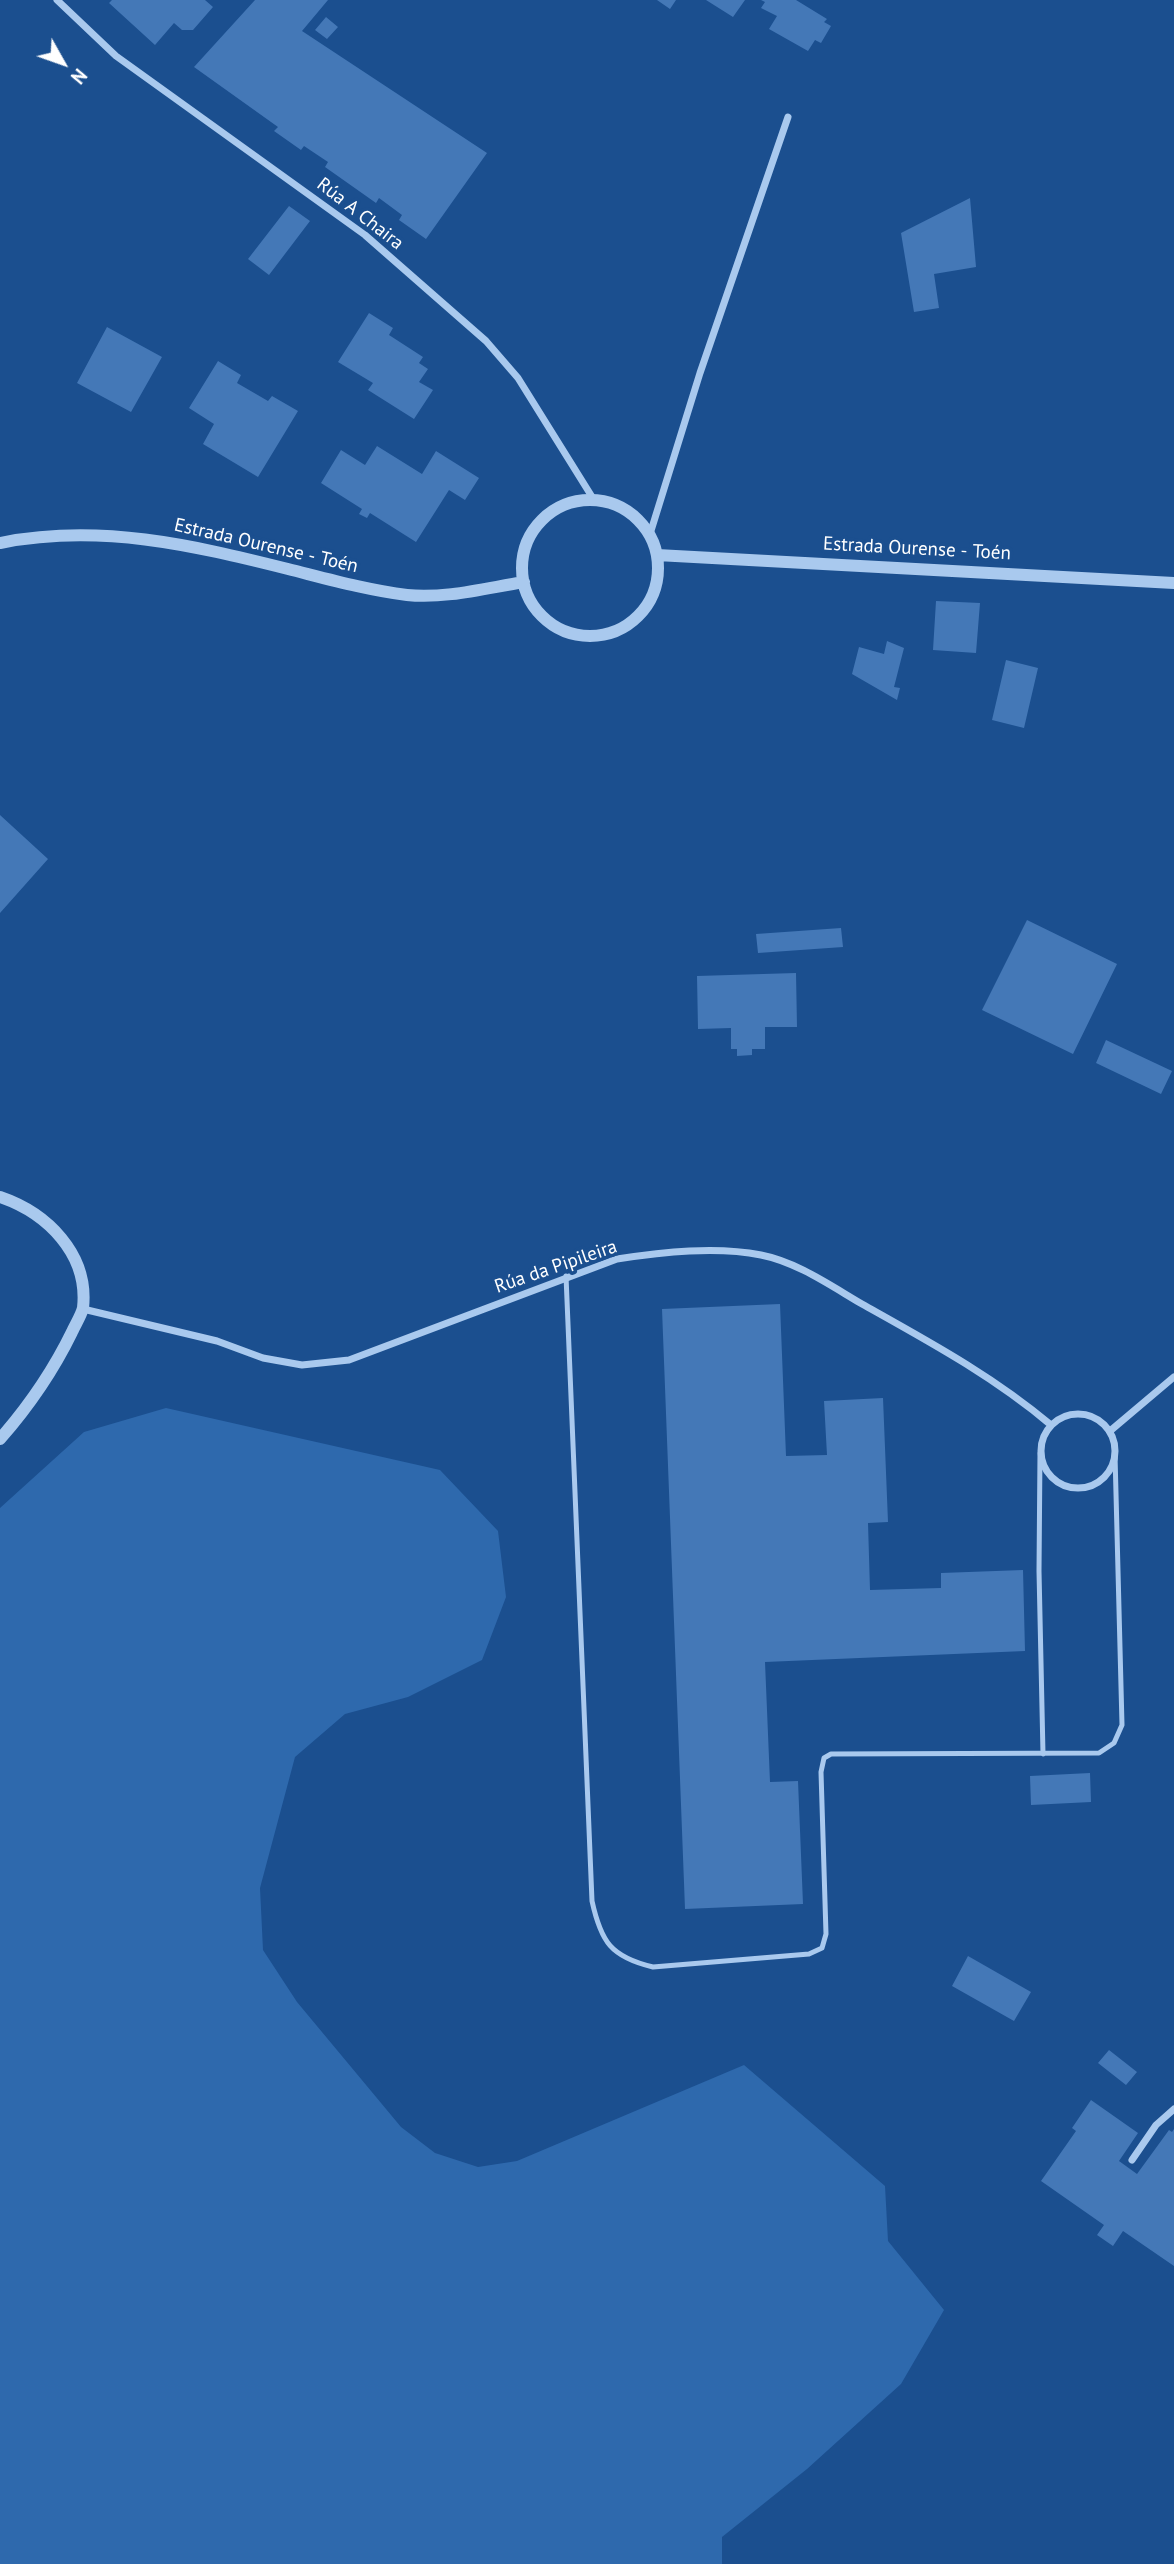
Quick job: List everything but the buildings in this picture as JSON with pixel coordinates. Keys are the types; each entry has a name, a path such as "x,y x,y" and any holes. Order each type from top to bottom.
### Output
{"street":[{"name":"Rúa A Chaira","path":"57,0 116,56 365,235 486,341 518,377 594,500"},
{"path":"649,534 700,373 788,117"},
{"path":"594,500 616,505 635,516 649,534 657,555 658,578 651,601 635,619 615,632 592,637 569,633 548,622 532,604 524,582 523,562 528,541 539,524 554,510 573,502 594,500"},
{"name":"Estrada Ourense - Toén","path":"0,543 27,538 97,533 175,542 369,590 411,595 524,582"},
{"name":"Estrada Ourense - Toén","path":"657,555 1174,583"},
{"path":"0,1197 32,1212 57,1231 80,1266 83,1309 59,1359 23,1412 0,1439"},
{"name":"Rúa da Pipileira","path":"83,1309 217,1341 263,1358 302,1365 349,1360 617,1259 655,1253 728,1251 762,1255 817,1278 981,1372 1051,1425"},
{"path":"1110,1431 1174,1377"},
{"path":"1077,1413 1090,1415 1110,1431 1115,1455 1104,1478 1082,1488 1070,1487 1050,1475 1041,1453 1042,1442 1051,1425 1066,1415 1077,1413"},
{"path":"1132,2160 1156,2125 1174,2109"}],"lane":[{"path":"566,1276 592,1901 598,1929 614,1952 631,1962 653,1967 809,1954 822,1948 826,1934 821,1772 824,1758 831,1754 1099,1753 1114,1743 1122,1725 1115,1455"},
{"path":"1041,1453 1039,1572 1043,1754"}],"shaded area":[{"path":"166,1408 440,1470 498,1531 506,1597 482,1660 408,1697 345,1714 295,1757 260,1888 263,1950 297,2002 401,2127 435,2153 478,2167 517,2161 744,2065 885,2186 888,2241 944,2310 901,2384 807,2469 722,2537 722,2564 0,2564 0,1508 84,1432"}]}
